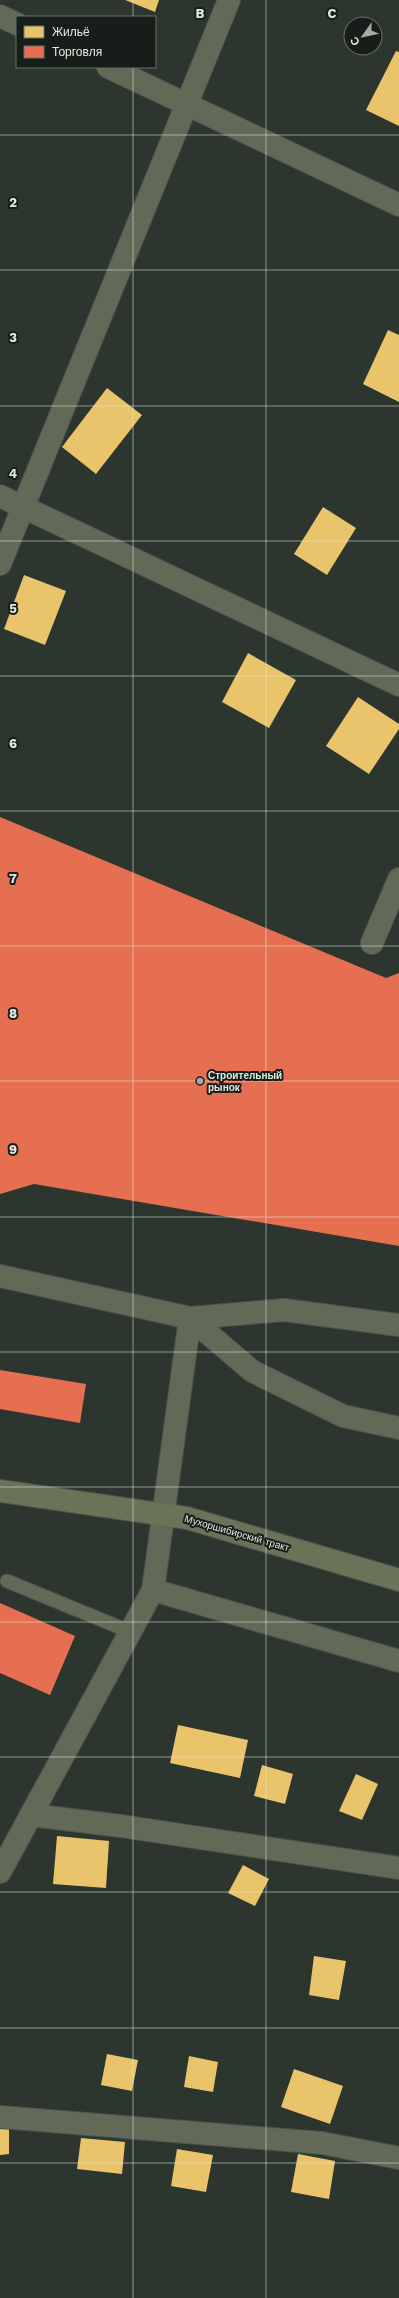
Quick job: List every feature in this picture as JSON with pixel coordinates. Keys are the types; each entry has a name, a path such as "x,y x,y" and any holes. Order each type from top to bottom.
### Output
{"main road":[{"name":"Мухоршибирский тракт","path":"0,1491 187,1518 399,1580"}],"street":[{"path":"0,564 229,0"},
{"path":"0,16 16,24"},
{"path":"110,68 399,205"},
{"path":"0,496 24,506 399,685"},
{"path":"372,942 399,879"},
{"path":"0,1276 190,1318 284,1310 399,1325"},
{"path":"190,1318 252,1371 344,1416 399,1428"},
{"path":"0,1872 153,1590 190,1318"},
{"path":"153,1590 399,1661"},
{"path":"31,1815 121,1826 399,1868"},
{"path":"0,2117 322,2143 399,2158"}],"lane":[{"path":"8,1581 130,1632"}],"building: Жильё":[{"path":"125,0 159,0 155,12"},
{"path":"396,51 399,52 399,126 366,110"},
{"path":"388,330 399,335 399,402 363,384"},
{"path":"107,388 142,415 96,474 62,447"},
{"path":"323,507 356,528 327,575 294,554"},
{"path":"24,575 66,591 45,645 4,629"},
{"path":"248,653 296,680 269,728 222,702"},
{"path":"358,697 399,724 399,729 369,774 326,746"},
{"path":"178,1725 248,1740 240,1778 170,1763"},
{"path":"262,1765 293,1774 285,1804 254,1796"},
{"path":"356,1774 378,1784 362,1820 339,1811"},
{"path":"57,1836 109,1841 106,1888 53,1884"},
{"path":"243,1865 269,1879 255,1906 228,1893"},
{"path":"314,1956 346,1961 339,2000 309,1995"},
{"path":"107,2054 138,2060 132,2091 101,2085"},
{"path":"189,2056 218,2062 213,2092 184,2087"},
{"path":"294,2069 343,2086 330,2124 281,2107"},
{"path":"0,2128 9,2128 9,2154 0,2155"},
{"path":"81,2138 125,2142 122,2174 77,2169"},
{"path":"177,2149 213,2155 206,2192 171,2186"},
{"path":"298,2154 335,2161 329,2199 291,2192"}],"building: Торговля":[{"name":"Строительный рынок","path":"0,817 386,978 399,973 399,1246 34,1184 0,1194"},
{"path":"0,1370 86,1384 80,1423 0,1409"},
{"path":"0,1603 75,1636 50,1695 0,1673"}],"place":[{"name":"Строительный рынок","path":"200,1081"}]}
